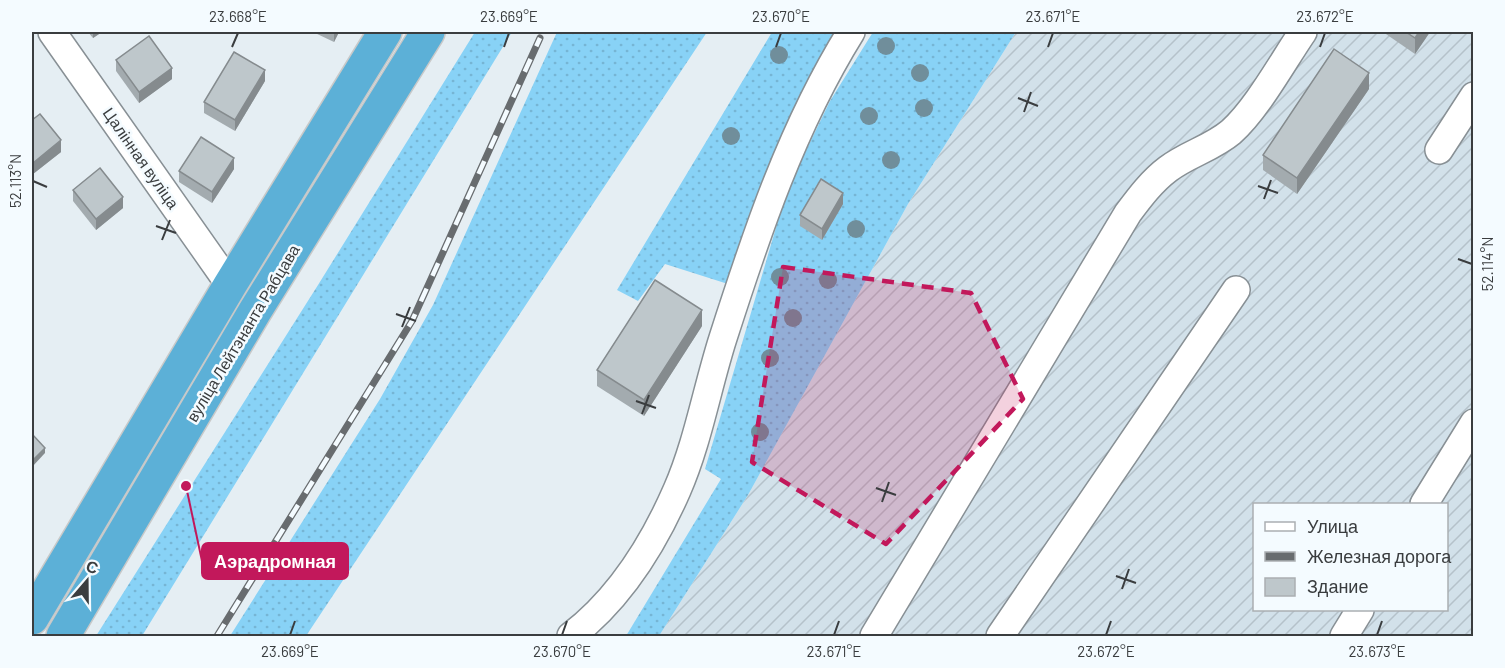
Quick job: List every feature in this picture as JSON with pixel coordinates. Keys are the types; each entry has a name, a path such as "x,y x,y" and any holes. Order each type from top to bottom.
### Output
{"highway":[{"path":"32,618 230,285 385,32"},
{"name":"вуліца Лейтэнанта Рабцава","path":"63,636 255,311 428,32"}],"street":[{"name":"Цалінная вуліца","path":"52,32 230,285"},
{"path":"571,636 613,596 659,527 677,489 776,180 816,92 851,32"},
{"path":"874,636 1128,213 1148,187 1168,169 1212,146 1248,115 1303,32"},
{"path":"1439,150 1473,96"},
{"path":"1000,636 1236,290"},
{"path":"1425,503 1473,423"},
{"path":"1344,636 1359,611"}],"highlighted area":[{"path":"783,267 971,293 1023,399 886,544 752,462"}],"shaded area":[{"path":"475,32 512,32 142,636 96,636 318,285"},
{"path":"557,32 707,32 306,636 230,636 380,399 433,305"},
{"path":"772,32 842,32 728,284 665,264 638,301 617,290"},
{"path":"873,32 1016,32 908,204 748,495 659,636 626,636 721,479 705,469 780,214 799,165 830,101"},
{"path":"1016,32 1473,32 1473,636 659,636 748,495 908,204"}],"building":[{"path":"1406,32 1419,32 1415,38"},
{"path":"149,36 172,68 139,92 116,60"},
{"path":"1334,49 1369,73 1297,178 1263,155"},
{"path":"234,52 265,70 235,120 204,102"},
{"path":"40,114 61,140 33,163 32,120"},
{"path":"201,137 234,158 212,192 179,171"},
{"path":"100,168 123,197 96,219 73,190"},
{"path":"821,179 843,193 822,229 800,215"},
{"path":"655,280 702,310 644,400 597,370"},
{"path":"32,434 45,448 32,461"}],"railway":[{"path":"217,636 412,321 540,38"}],"place":[{"name":"Аэрадромная","path":"186,486"}]}
